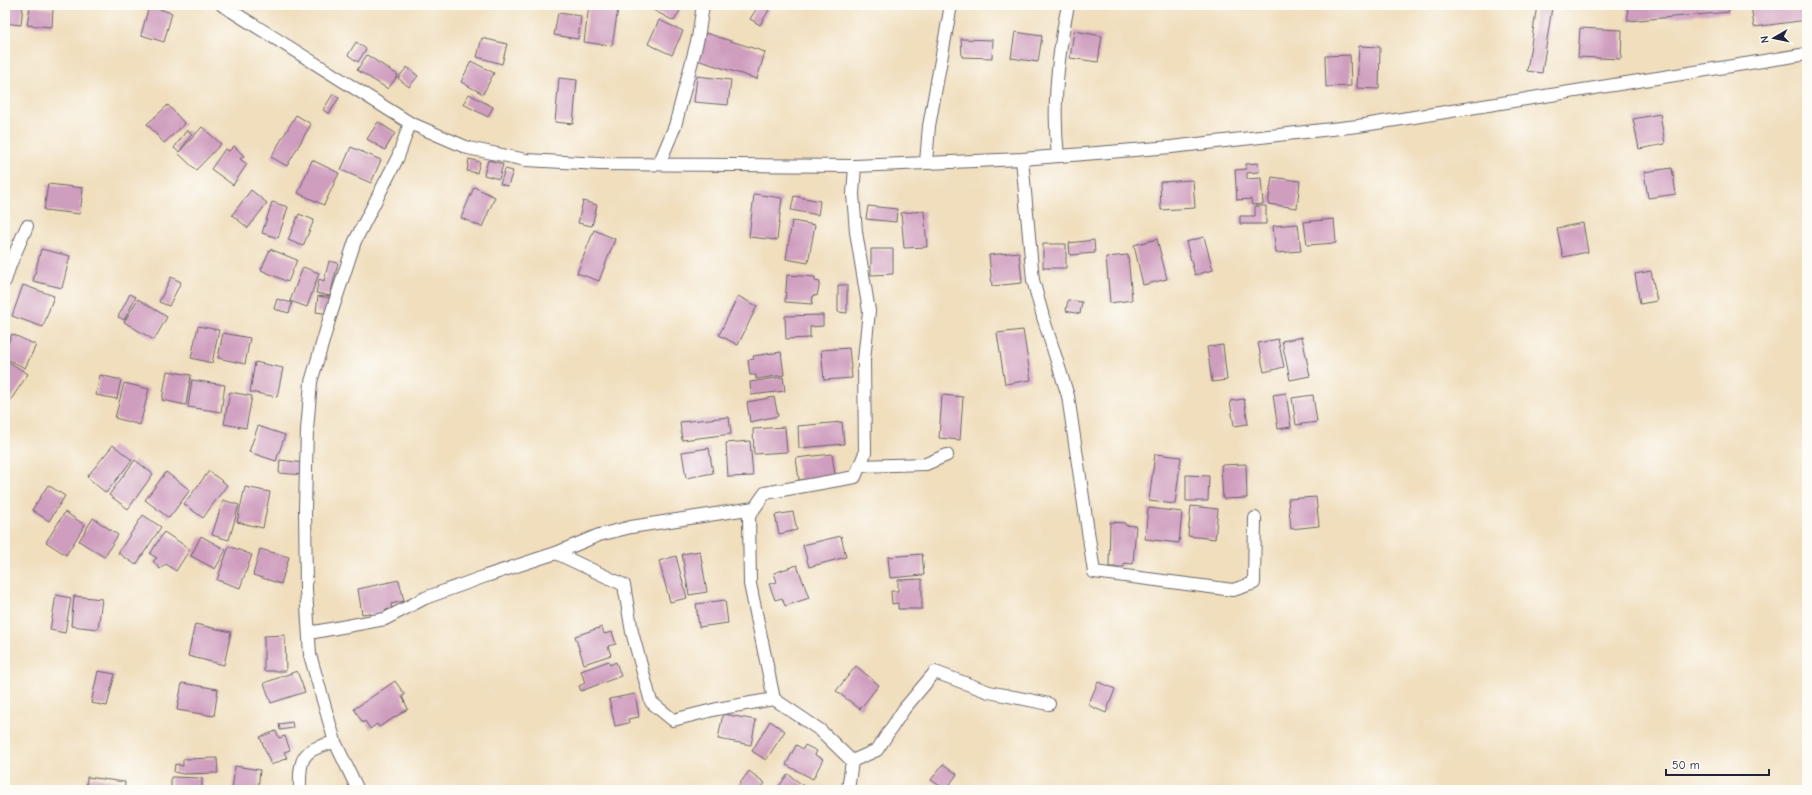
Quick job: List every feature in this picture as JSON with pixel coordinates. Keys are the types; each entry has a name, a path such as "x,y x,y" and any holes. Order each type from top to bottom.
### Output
{"street":[{"path":"222,5 410,123 468,148 526,160 600,164 855,166 1022,159 1171,148 1358,126 1807,54"},
{"path":"659,164 675,126 698,38 703,5"},
{"path":"926,162 929,126 951,5"},
{"path":"1058,156 1055,130 1060,53 1068,5"},
{"path":"358,790 335,742 310,655 305,508 307,430 311,382 330,317 355,241 398,157 410,123"},
{"path":"1022,159 1033,280 1068,396 1094,572 1233,590 1254,583 1255,518"},
{"path":"852,761 820,730 774,698 750,584 749,516 765,493 855,477 865,454 864,360 869,311 856,232 853,194 855,166"},
{"path":"5,281 10,265 27,226"},
{"path":"860,466 926,464 947,455"},
{"path":"309,633 385,619 425,598 556,553 598,535 631,528 754,508"},
{"path":"556,553 624,585 632,632 651,702 673,720 717,709 774,698"},
{"path":"852,761 876,750 904,709 935,672 988,692 1049,704"},
{"path":"300,790 300,769 305,754 318,746 335,742"},
{"path":"848,790 852,761"}],"building":[{"path":"5,5 23,5 21,25 5,23"},
{"path":"589,5 618,9 612,46 584,42"},
{"path":"653,5 683,5 674,21 651,9"},
{"path":"759,5 769,10 760,25 750,19"},
{"path":"1537,5 1552,7 1542,73 1527,71"},
{"path":"1627,5 1728,5 1729,12 1628,21"},
{"path":"1751,5 1807,5 1807,20 1754,27"},
{"path":"30,6 53,9 52,27 27,25"},
{"path":"149,6 172,13 164,42 141,35"},
{"path":"558,13 581,16 578,39 554,35"},
{"path":"659,20 683,31 672,55 648,44"},
{"path":"1580,28 1622,30 1621,59 1578,57"},
{"path":"1074,31 1102,36 1098,62 1070,58"},
{"path":"1015,32 1042,36 1038,62 1011,58"},
{"path":"706,33 765,52 757,79 697,60"},
{"path":"482,38 507,44 502,64 477,57"},
{"path":"961,39 993,40 992,58 962,57"},
{"path":"356,42 366,49 358,62 348,55"},
{"path":"1359,46 1380,47 1379,89 1357,88"},
{"path":"367,55 398,75 388,89 357,70"},
{"path":"1350,55 1351,86 1326,87 1325,56"},
{"path":"471,61 494,73 483,94 461,82"},
{"path":"407,67 418,76 409,87 398,78"},
{"path":"697,76 731,80 728,105 694,102"},
{"path":"559,78 577,80 573,124 555,122"},
{"path":"333,94 339,98 329,114 323,110"},
{"path":"469,94 493,107 488,117 463,104"},
{"path":"168,105 185,124 164,143 147,124"},
{"path":"1660,114 1665,144 1639,149 1633,119"},
{"path":"296,115 311,124 287,166 271,157"},
{"path":"378,122 395,133 385,150 367,139"},
{"path":"202,127 221,144 196,170 178,153"},
{"path":"187,130 192,134 179,152 174,148"},
{"path":"234,146 244,156 240,159 247,164 233,185 211,169 225,149 229,151"},
{"path":"351,147 381,160 371,183 341,170"},
{"path":"469,159 480,162 477,173 467,171"},
{"path":"312,160 339,173 324,205 298,193"},
{"path":"488,160 503,164 499,179 484,175"},
{"path":"1258,163 1259,172 1247,173 1247,179 1261,178 1263,204 1252,205 1251,199 1237,200 1235,170 1246,169 1246,164"},
{"path":"1672,168 1676,194 1648,198 1644,172"},
{"path":"505,169 513,171 508,186 500,184"},
{"path":"1272,177 1300,181 1297,208 1268,204"},
{"path":"1193,180 1195,208 1161,210 1160,182"},
{"path":"48,184 83,188 80,214 44,210"},
{"path":"474,187 495,197 482,227 461,218"},
{"path":"251,190 267,203 248,228 232,215"},
{"path":"754,194 782,198 777,240 749,237"},
{"path":"794,196 820,201 818,215 791,210"},
{"path":"583,201 597,205 592,226 578,223"},
{"path":"272,202 288,207 278,238 262,233"},
{"path":"868,206 897,209 896,222 866,219"},
{"path":"1255,206 1266,206 1266,224 1240,224 1240,216 1255,216"},
{"path":"924,211 927,247 904,248 901,213"},
{"path":"299,214 314,220 303,246 288,240"},
{"path":"1334,219 1336,243 1307,245 1304,222"},
{"path":"792,221 815,225 808,263 786,259"},
{"path":"1583,223 1588,252 1563,257 1557,228"},
{"path":"1298,224 1301,251 1276,253 1273,226"},
{"path":"594,230 615,239 599,281 577,273"},
{"path":"1204,237 1213,270 1195,275 1186,242"},
{"path":"1157,239 1167,279 1143,285 1134,245"},
{"path":"1094,240 1095,253 1070,255 1069,243"},
{"path":"1043,244 1066,244 1066,268 1043,268"},
{"path":"41,249 70,256 62,288 33,281"},
{"path":"270,249 297,260 288,282 261,270"},
{"path":"871,249 893,249 893,274 871,275"},
{"path":"1019,252 1022,283 992,286 989,255"},
{"path":"1128,255 1132,300 1110,303 1106,257"},
{"path":"329,261 338,263 330,296 316,293 319,279 324,281"},
{"path":"303,267 319,273 307,307 290,301"},
{"path":"1651,271 1657,301 1640,304 1635,274"},
{"path":"787,275 815,277 815,281 820,282 817,296 813,295 812,304 785,302"},
{"path":"171,277 181,282 169,306 159,302"},
{"path":"23,285 54,296 43,327 12,316"},
{"path":"838,285 847,285 847,313 838,312"},
{"path":"130,294 136,297 124,320 118,317"},
{"path":"318,296 331,298 329,314 316,312"},
{"path":"738,296 757,306 738,345 719,335"},
{"path":"138,299 167,317 154,340 124,322"},
{"path":"277,299 292,303 289,313 274,309"},
{"path":"1068,300 1082,302 1080,314 1066,311"},
{"path":"823,315 823,326 810,327 810,338 786,339 785,316"},
{"path":"198,326 219,330 212,363 191,358"},
{"path":"1023,330 1031,380 1005,384 997,333"},
{"path":"223,333 250,338 245,364 218,358"},
{"path":"12,334 36,345 25,368 5,358 5,350"},
{"path":"1302,337 1310,376 1290,380 1282,341"},
{"path":"1278,339 1284,367 1264,372 1258,343"},
{"path":"1223,345 1227,380 1212,382 1207,347"},
{"path":"849,348 852,378 824,380 821,350"},
{"path":"781,352 784,375 756,379 756,375 750,375 748,360 754,359 753,356"},
{"path":"6,360 28,374 6,407 5,363"},
{"path":"255,362 283,368 277,397 250,392"},
{"path":"167,371 191,375 186,405 162,400"},
{"path":"100,375 121,380 117,399 96,395"},
{"path":"783,377 785,391 751,395 750,382"},
{"path":"192,380 225,385 221,412 188,407"},
{"path":"124,383 149,389 140,425 115,418"},
{"path":"230,392 252,396 246,428 224,424"},
{"path":"1286,393 1291,427 1278,429 1273,395"},
{"path":"942,395 963,397 960,440 939,438"},
{"path":"1313,395 1317,422 1296,425 1292,398"},
{"path":"774,397 778,416 750,422 747,402"},
{"path":"1244,399 1248,424 1234,426 1230,401"},
{"path":"729,417 731,434 682,440 680,422"},
{"path":"842,422 844,444 799,448 798,426"},
{"path":"258,426 285,435 276,461 249,452"},
{"path":"785,427 787,452 754,454 753,429"},
{"path":"750,441 753,476 728,477 726,443"},
{"path":"113,445 132,460 106,493 87,477"},
{"path":"709,448 713,473 686,478 682,452"},
{"path":"832,454 835,475 799,480 796,458"},
{"path":"1155,454 1181,457 1175,504 1149,501"},
{"path":"135,460 153,474 128,509 109,495"},
{"path":"280,460 304,463 303,475 279,473"},
{"path":"1246,464 1247,498 1223,499 1221,465"},
{"path":"209,471 227,485 203,518 184,504"},
{"path":"166,472 190,490 169,518 145,500"},
{"path":"1186,475 1209,476 1208,501 1186,501"},
{"path":"48,485 65,496 49,521 32,510"},
{"path":"245,487 270,492 263,528 237,522"},
{"path":"1316,497 1319,526 1291,529 1288,499"},
{"path":"223,500 239,505 229,540 212,535"},
{"path":"1191,506 1218,509 1215,539 1188,536"},
{"path":"1148,508 1182,512 1179,543 1145,539"},
{"path":"65,512 85,525 66,555 46,542"},
{"path":"793,512 797,530 779,534 775,515"},
{"path":"143,515 161,527 136,565 118,553"},
{"path":"93,518 118,535 104,557 79,541"},
{"path":"1110,522 1125,523 1125,525 1136,526 1133,564 1124,563 1124,567 1109,567"},
{"path":"164,532 190,549 176,571 166,564 160,569 153,561 157,558 150,554"},
{"path":"201,536 226,550 215,569 191,556"},
{"path":"841,536 846,557 809,567 803,545"},
{"path":"229,546 252,555 240,588 217,580"},
{"path":"260,549 289,557 281,584 253,575"},
{"path":"700,551 707,592 689,595 682,554"},
{"path":"922,554 924,575 890,578 888,557"},
{"path":"676,556 687,598 670,602 659,561"},
{"path":"797,565 809,598 785,606 782,598 775,600 769,584 777,582 774,573"},
{"path":"922,579 922,609 898,609 898,603 892,604 891,591 898,591 898,580"},
{"path":"399,580 404,601 391,604 392,609 385,610 386,615 371,617 370,613 362,614 358,589"},
{"path":"56,595 71,598 65,633 50,630"},
{"path":"74,596 102,599 98,629 71,626"},
{"path":"725,600 728,623 699,627 696,604"},
{"path":"195,624 231,632 224,665 188,656"},
{"path":"602,627 604,634 612,632 616,644 608,646 611,655 584,664 575,636"},
{"path":"285,635 286,671 264,671 264,636"},
{"path":"609,661 610,665 616,662 621,676 581,691 579,686 585,683 581,671"},
{"path":"856,666 879,685 860,709 836,691"},
{"path":"98,671 115,674 107,706 91,703"},
{"path":"297,671 305,692 271,703 264,683"},
{"path":"395,681 405,695 402,696 408,709 379,727 377,724 370,729 365,721 363,723 354,709"},
{"path":"1098,682 1115,689 1106,713 1088,705"},
{"path":"182,683 218,689 214,716 177,710"},
{"path":"635,694 639,717 628,719 629,723 615,726 609,699"},
{"path":"723,714 756,720 751,745 718,739"},
{"path":"770,721 785,731 766,760 752,751"},
{"path":"292,722 293,728 280,730 279,724"},
{"path":"276,731 279,738 285,736 290,750 284,752 287,758 271,765 260,737"},
{"path":"796,745 803,749 805,745 817,751 815,755 823,759 813,779 786,765"},
{"path":"217,758 218,773 183,774 174,772 175,764 183,766 183,759"},
{"path":"943,764 957,774 946,790 931,780"},
{"path":"235,766 260,770 258,790 232,790"},
{"path":"749,771 765,783 760,790 744,790 738,786"},
{"path":"788,774 809,790 776,790"},
{"path":"87,777 125,782 124,790 86,790"},
{"path":"171,777 202,778 202,790 171,790"}]}
